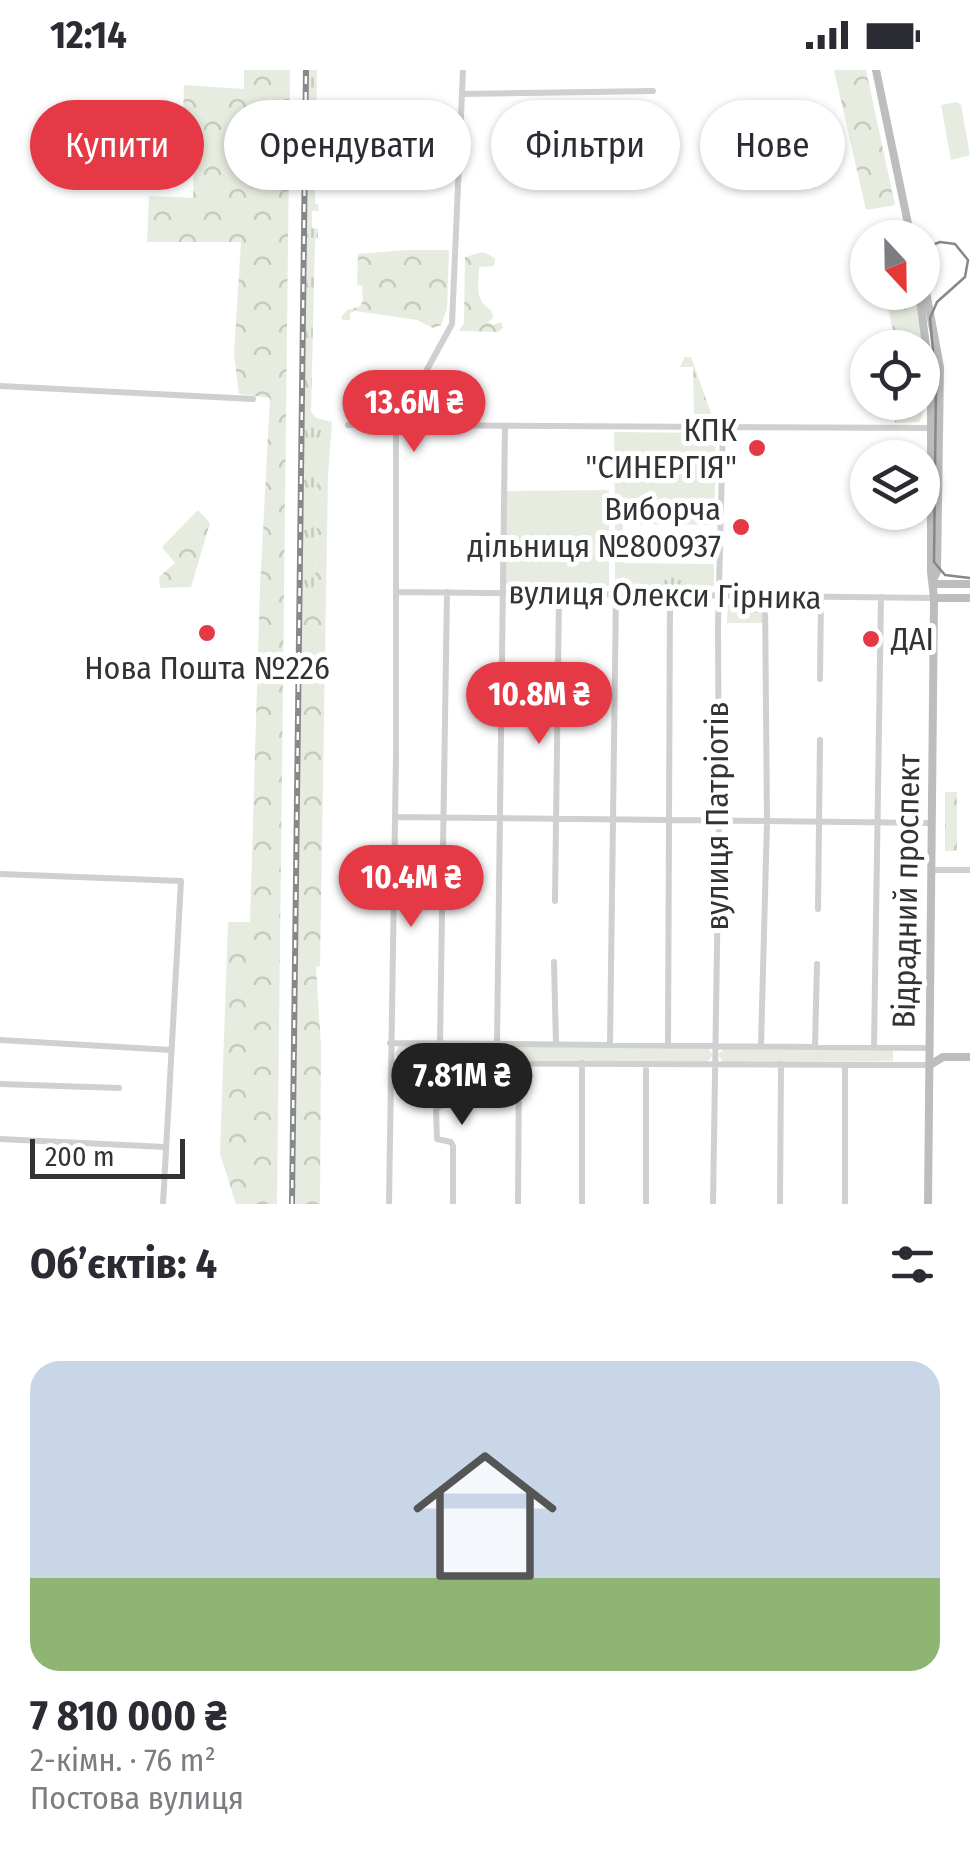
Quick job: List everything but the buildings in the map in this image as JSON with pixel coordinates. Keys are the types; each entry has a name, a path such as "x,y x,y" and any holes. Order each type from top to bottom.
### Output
{"main road":[{"path":"876,70 907,220"},
{"name":"Відрадний проспект","path":"921,310 935,428"},
{"name":"Відрадний проспект","path":"928,1204 937,572 935,428 939,352 930,310"},
{"path":"934,581 970,584"},
{"path":"934,598 970,598"},
{"path":"930,1048 970,1055"},
{"path":"930,1065 943,1057 970,1055"}],"street":[{"path":"389,1204 396,426 452,324 463,70"},
{"path":"462,94 653,91"},
{"path":"0,386 254,400"},
{"path":"348,425 935,428"},
{"path":"497,1044 505,426"},
{"name":"вулиця Патріотів","path":"713,1204 723,427"},
{"name":"вулиця Олекси Гірника","path":"396,592 934,598"},
{"path":"440,1043 447,592"},
{"path":"554,901 559,594"},
{"path":"610,1045 616,594"},
{"path":"668,1046 670,595"},
{"path":"761,1046 767,821 765,596"},
{"path":"820,679 821,596"},
{"path":"874,1048 881,597"},
{"path":"818,909 820,740"},
{"path":"395,817 932,823"},
{"path":"932,870 970,870"},
{"path":"0,874 181,881 162,1204"},
{"path":"554,962 556,1044"},
{"path":"815,1047 817,964"},
{"path":"0,1040 171,1050"},
{"path":"390,1043 930,1048"},
{"path":"391,1062 930,1065"},
{"path":"454,1063 454,1103 436,1110 437,1139 453,1146 454,1204"},
{"path":"518,1204 519,1063"},
{"path":"582,1064 582,1204"},
{"path":"646,1064 646,1204"},
{"path":"780,1064 780,1204"},
{"path":"844,1204 845,1065"},
{"path":"0,1084 119,1088"},
{"path":"0,1138 165,1147"}],"green space":[{"path":"244,70 290,70 290,100 224,100 224,190 289,190 277,1204 236,1204 220,1154 228,922 250,922 270,398 239,394 234,354 241,242 147,242 149,196 193,198 193,190 204,190 204,100 184,100 184,85 244,89"},
{"path":"309,70 317,70 317,100 309,100"},
{"path":"834,70 866,70 895,205 866,210 845,118 845,100 841,100"},
{"path":"941,105 961,105 970,155 951,160"},
{"path":"307,190 315,190 319,211 312,211 312,228 318,229 318,238 311,412 316,418 332,422 328,474 318,480 315,586 302,598"},
{"path":"449,250 447,309 441,325 433,328 417,320 356,311 350,313 350,320 343,320 347,310 359,307 363,301 362,286 357,285 358,254"},
{"path":"483,252 495,258 494,266 479,267 480,297 492,311 493,318 488,322 501,322 503,328 498,332 459,331 464,323 465,257"},
{"path":"889,310 919,310 923,330 893,330"},
{"path":"685,357 691,357 713,419 694,419 693,367 680,367"},
{"path":"614,432 716,433 714,525 615,524"},
{"path":"328,474 320,966 316,967 321,1047 320,1204 295,1204 302,598 315,586 318,479"},
{"path":"609,490 609,586 505,584 505,491"},
{"path":"198,510 210,523 191,587 160,588 159,577 175,563 162,547"},
{"path":"615,524 623,524 623,563 714,564 714,586 615,586"},
{"path":"728,604 763,605 763,623 727,623"},
{"path":"945,792 957,792 957,851 945,851"},
{"path":"399,1046 708,1048 713,1055 707,1062 399,1059 395,1054"},
{"path":"724,1048 893,1049 893,1061 723,1062 718,1055"}],"tram line":[{"path":"940,242 955,244 968,260 965,277 940,299"},
{"path":"934,310 930,318 936,383 934,562 945,575 970,578"}],"railway":[{"path":"292,1204 306,70"}],"place":[{"name":"КПК \"СИНЕРГІЯ\"","path":"757,448"},
{"name":"Виборча дільниця №800937","path":"741,527"},
{"name":"Нова Пошта №226","path":"207,633"},
{"name":"ДАІ","path":"871,639"}]}
